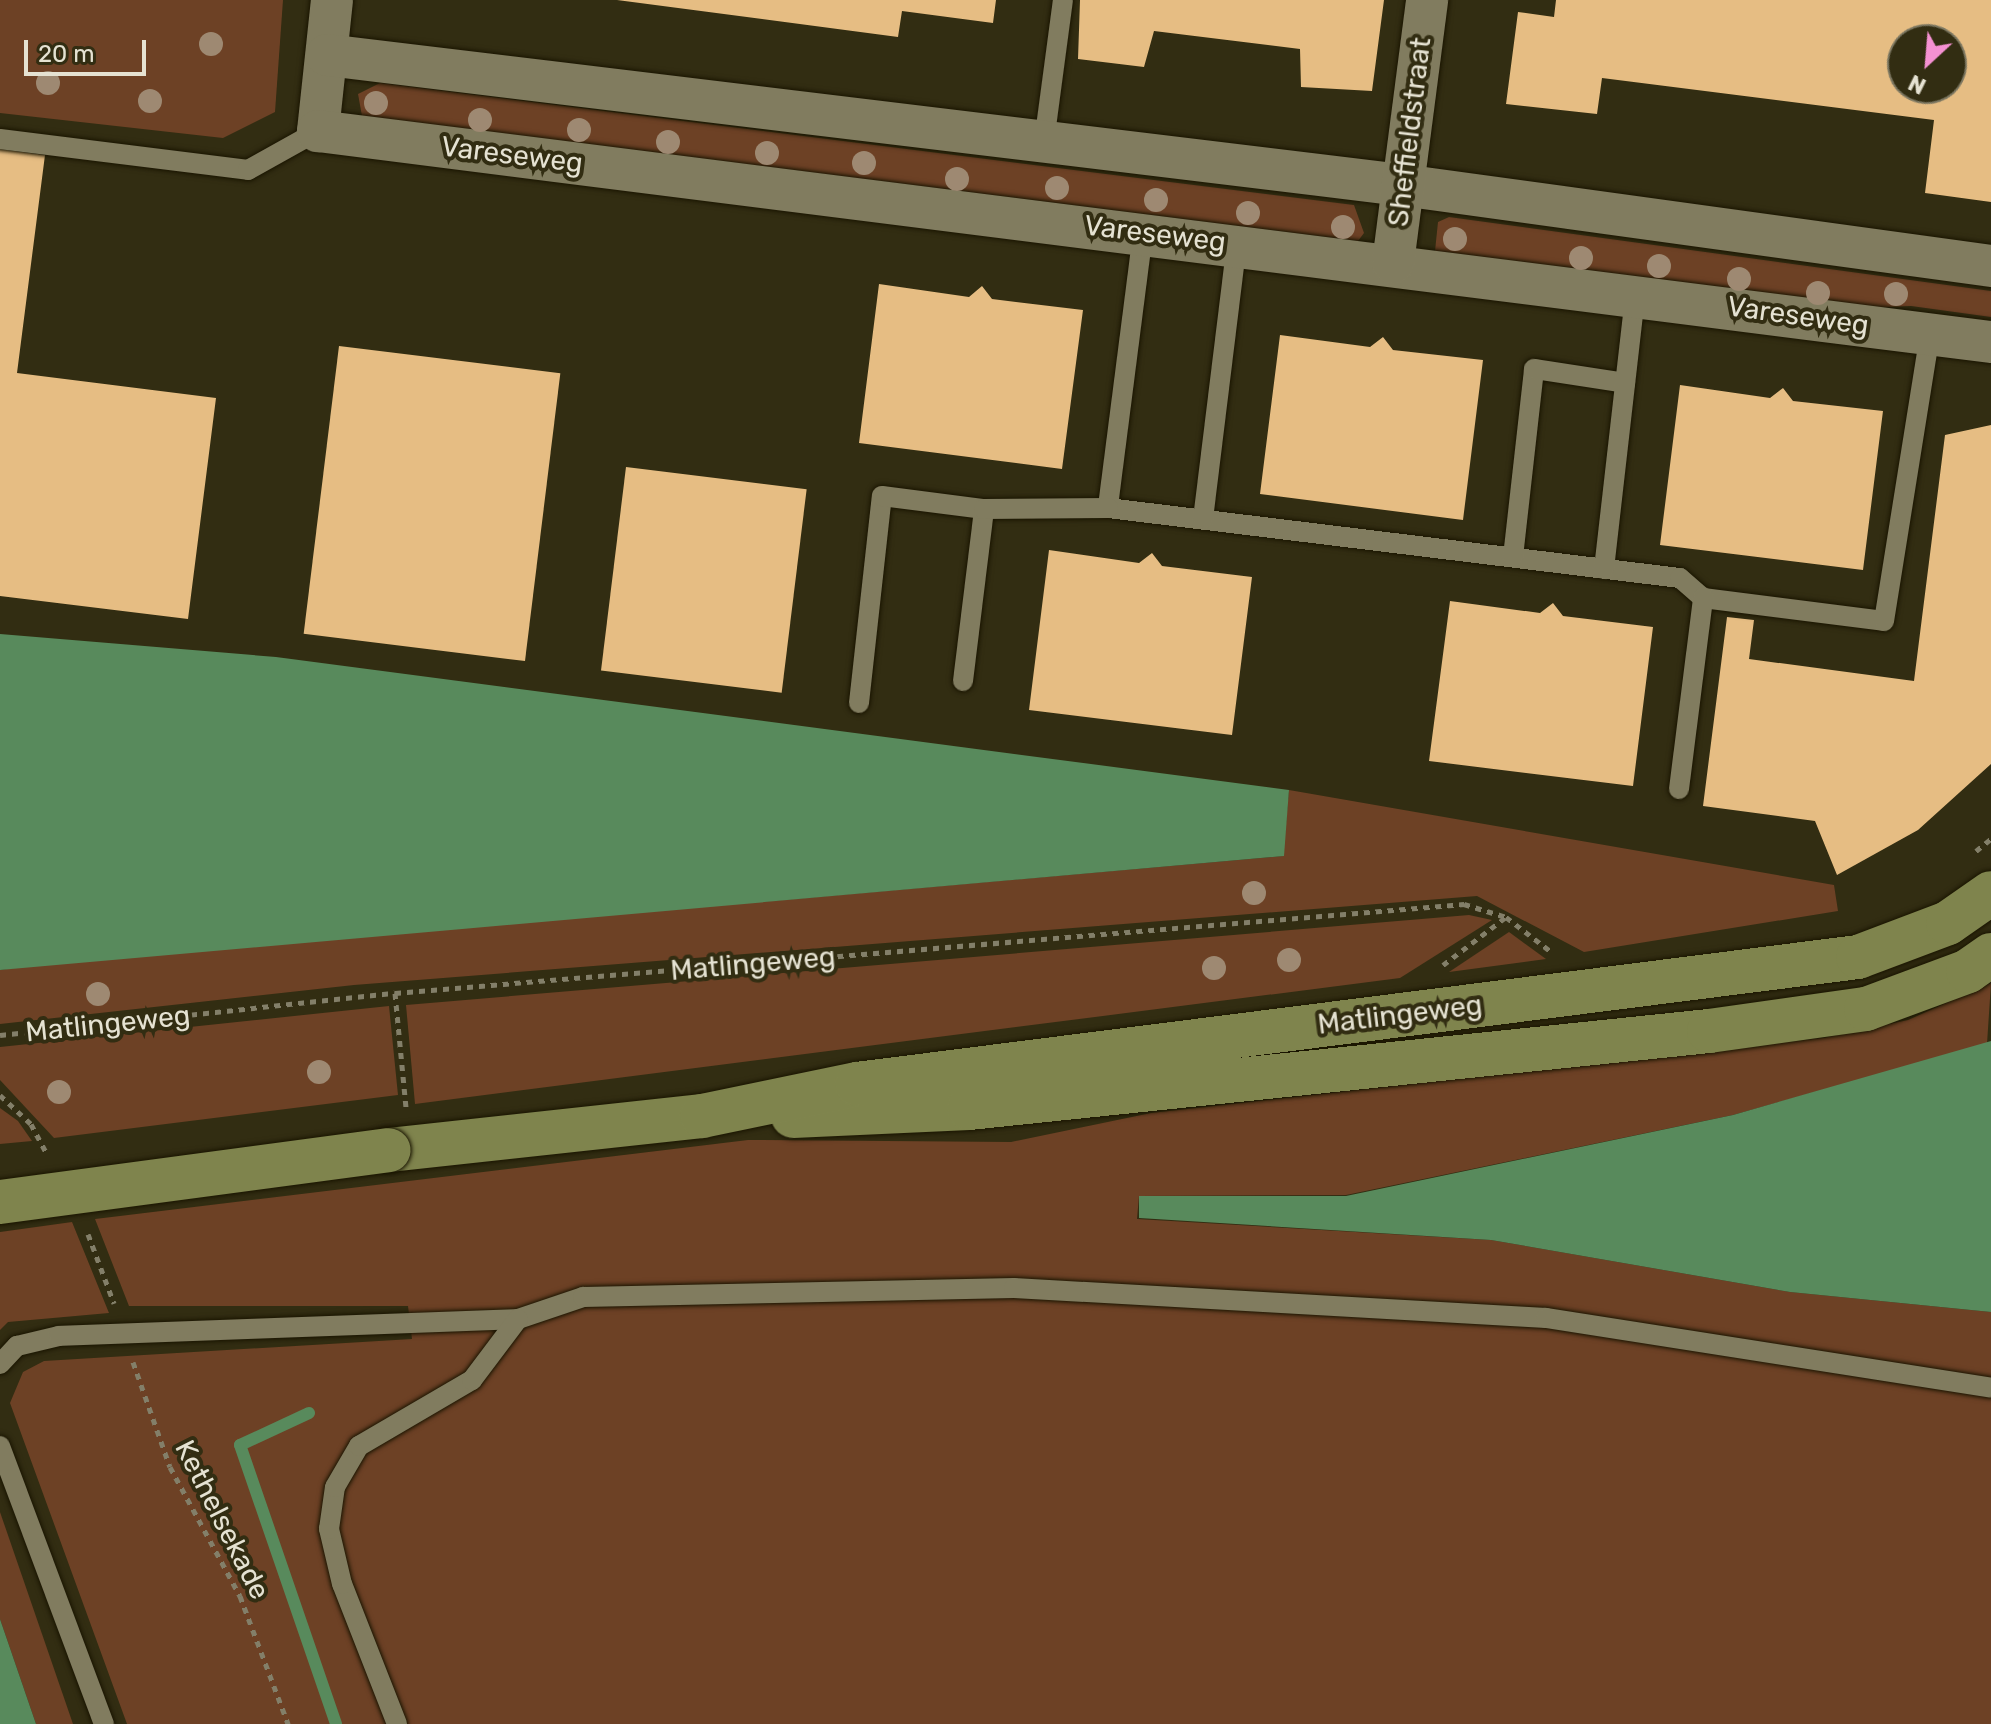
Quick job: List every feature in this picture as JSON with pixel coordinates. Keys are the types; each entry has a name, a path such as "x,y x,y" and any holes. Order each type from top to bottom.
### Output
{"main road":[{"name":"Matlingeweg","path":"702,1116 857,1084 1858,957 1948,923 1991,893"},
{"name":"Matlingeweg","path":"0,1202 398,1131 702,1116 969,1108 1709,1031 1866,1009 1968,971 1991,955"}],"street":[{"path":"318,131 332,0"},
{"name":"Sheffieldstraat","path":"1393,263 1427,0"},
{"path":"327,55 1402,185 1991,266"},
{"name":"Vareseweg","path":"318,131 1393,263 1991,342"}],"lane":[{"path":"1044,142 1063,0"},
{"path":"0,139 248,170 318,131"},
{"path":"1108,508 1143,233"},
{"path":"1203,519 1237,244"},
{"path":"1604,569 1635,295"},
{"path":"859,703 882,496 984,509 1108,508 1513,557 1680,578 1703,598 1884,621 1930,334"},
{"path":"1513,557 1534,369 1625,383"},
{"path":"963,681 984,509"},
{"path":"1679,789 1703,598"},
{"path":"0,1364 17,1346 125,1332 518,1319 583,1297 1014,1288 1546,1318 1991,1388"},
{"path":"397,1724 342,1584 329,1529 335,1487 359,1446 472,1380 518,1319"},
{"path":"0,1446 104,1724"}],"path":[{"name":"Matlingeweg","path":"0,1035 395,993 1464,904 1506,917 1558,960"},
{"name":"Matlingeweg","path":"1435,971 1506,917"},
{"path":"395,993 398,1131"},
{"name":"Kethelsekade","path":"125,1332 170,1467 240,1596 288,1724"}],"shaded area":[{"path":"0,0 283,0 275,112 223,138 0,113"},
{"path":"380,83 1354,205 1364,233 1358,241 362,116 358,94"},
{"path":"1449,217 1991,291 1991,317 1911,306 1839,309 1435,251 1438,222"},
{"path":"0,634 276,657 1289,790 1284,856 0,970"},
{"path":"1289,790 1834,885 1838,911 1584,952 1477,896 354,985 0,1024 0,970 28,966 1283,856"},
{"path":"1469,915 1492,920 1400,978 415,1104 406,1005"},
{"path":"1509,932 1546,959 1449,972"},
{"path":"1991,983 1987,1044 1733,1115 1346,1195 1139,1196 1137,1219 1491,1240 1790,1292 1991,1312 1991,1724 127,1724 10,1403 23,1372 44,1361 412,1339 408,1306 129,1306 95,1219 748,1140 1011,1142 1151,1113 1823,1038 1908,1020"},
{"path":"389,1006 398,1095 54,1138 0,1080 0,1047"},
{"path":"1991,1041 1991,1312 1790,1292 1491,1240 1139,1218 1139,1196 1346,1196 1733,1115"},
{"path":"0,1108 18,1121 32,1141 0,1144"},
{"path":"72,1222 109,1313 8,1322 0,1330 0,1232"},
{"path":"0,1512 73,1724 36,1724 0,1619"},
{"path":"0,1619 36,1724 0,1724"}],"building":[{"path":"617,0 996,0 993,23 902,11 898,37"},
{"path":"1080,0 1384,0 1372,91 1301,87 1300,49 1154,31 1144,67 1078,59"},
{"path":"1556,0 1991,0 1991,202 1925,193 1934,120 1602,78 1597,114 1506,104 1518,12 1554,17"},
{"path":"0,149 45,155 17,373 216,398 188,619 0,596"},
{"path":"879,284 969,297 982,286 992,299 1083,310 1062,469 859,443"},
{"path":"1280,335 1370,347 1383,337 1393,350 1483,360 1463,520 1260,494"},
{"path":"339,346 560,373 525,661 304,634"},
{"path":"1680,385 1770,398 1783,388 1793,401 1883,411 1863,570 1660,545"},
{"path":"1991,425 1991,764 1918,830 1837,875 1815,821 1703,806 1727,617 1754,620 1749,659 1914,681 1945,435"},
{"path":"626,467 807,489 782,693 601,670"},
{"path":"1049,550 1139,563 1152,553 1162,566 1252,577 1232,735 1029,710"},
{"path":"1450,601 1540,613 1553,603 1563,616 1653,627 1633,786 1429,761"}],"waterway":[{"path":"309,1413 240,1445 336,1724"}]}
